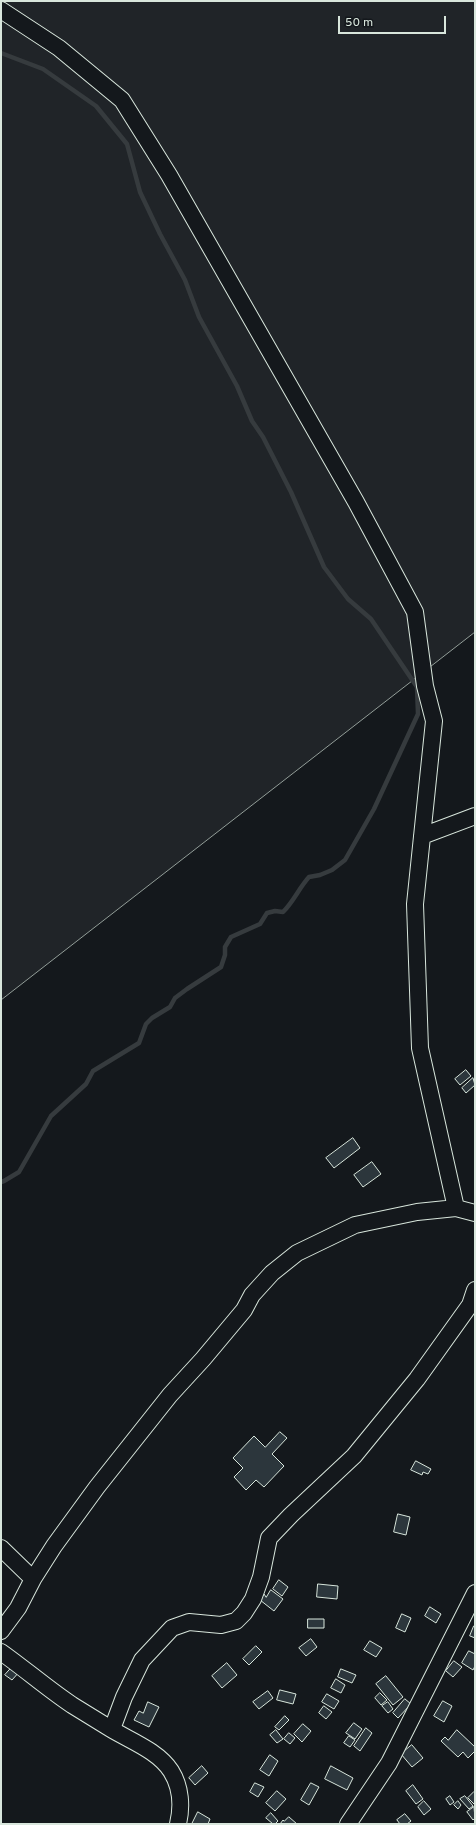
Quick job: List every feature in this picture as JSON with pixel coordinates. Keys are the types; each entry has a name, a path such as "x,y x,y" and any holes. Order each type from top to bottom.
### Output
{"street":[{"path":"1,10 59,48 122,100 168,175 356,502 415,612 425,686 434,721 415,904 420,1048 456,1208"},
{"path":"422,836 475,816"},
{"path":"1,1631 18,1608 33,1579 97,1487 170,1395 244,1310 252,1296 272,1273 297,1252 355,1225 417,1212 456,1208 475,1213"},
{"path":"112,1729 124,1697 142,1660 172,1628 189,1622 221,1625 236,1621 244,1613 253,1599 261,1577 269,1538 290,1515 359,1450 418,1379 470,1305 475,1290"},
{"path":"1,1548 33,1579"},
{"path":"348,1824 389,1763 475,1593"},
{"path":"1,1652 71,1704 138,1743 158,1758 170,1770 176,1781 180,1797 181,1813 178,1824"}],"shaded area":[{"path":"1,1 475,1 475,632 1,1000"}],"building":[{"path":"466,1070 471,1076 460,1085 455,1079"},
{"path":"473,1078 475,1085 466,1093 462,1088"},
{"path":"353,1138 360,1148 334,1168 326,1158"},
{"path":"372,1162 381,1174 363,1187 354,1175"},
{"path":"280,1432 287,1438 272,1454 284,1466 264,1487 256,1480 246,1490 234,1477 243,1468 233,1458 254,1436 265,1447"},
{"path":"416,1461 431,1469 428,1474 423,1472 422,1475 411,1470"},
{"path":"398,1514 410,1517 406,1535 394,1532"},
{"path":"279,1580 288,1587 282,1596 273,1589"},
{"path":"318,1584 338,1586 337,1599 317,1597"},
{"path":"271,1590 283,1599 274,1611 260,1600 264,1594 266,1597"},
{"path":"430,1607 441,1614 436,1623 425,1616"},
{"path":"402,1614 411,1618 405,1632 396,1628"},
{"path":"308,1619 324,1619 324,1628 308,1628"},
{"path":"475,1626 475,1638 470,1636"},
{"path":"311,1639 317,1647 306,1656 299,1648"},
{"path":"370,1641 382,1648 376,1657 364,1650"},
{"path":"256,1646 262,1652 249,1665 243,1659"},
{"path":"469,1651 475,1654 475,1666 473,1670 462,1663"},
{"path":"454,1661 462,1667 453,1677 446,1671"},
{"path":"227,1663 237,1675 222,1688 212,1676"},
{"path":"14,1665 20,1671 12,1680 5,1675"},
{"path":"341,1669 356,1675 352,1683 338,1677"},
{"path":"386,1676 403,1697 393,1705 376,1684"},
{"path":"336,1679 345,1685 341,1693 331,1688"},
{"path":"280,1690 296,1694 293,1704 277,1700"},
{"path":"268,1691 273,1698 259,1709 253,1702"},
{"path":"380,1693 387,1700 381,1705 375,1698"},
{"path":"327,1694 339,1701 334,1709 322,1702"},
{"path":"405,1699 411,1704 398,1718 393,1713"},
{"path":"443,1701 452,1706 444,1722 434,1716"},
{"path":"148,1702 159,1707 149,1727 134,1720 139,1711 143,1713"},
{"path":"388,1702 393,1709 388,1713 382,1706"},
{"path":"324,1706 332,1712 326,1719 319,1713"},
{"path":"285,1716 289,1720 279,1730 275,1727"},
{"path":"354,1723 362,1729 355,1739 346,1733"},
{"path":"303,1724 311,1731 302,1742 294,1734"},
{"path":"366,1728 372,1733 360,1751 354,1746"},
{"path":"276,1730 283,1739 277,1743 270,1735"},
{"path":"457,1730 475,1747 475,1751 468,1758 463,1752 458,1757 441,1741 445,1737 448,1740"},
{"path":"289,1733 295,1738 290,1744 284,1739"},
{"path":"349,1736 355,1740 350,1747 344,1743"},
{"path":"412,1745 423,1758 412,1767 401,1754"},
{"path":"270,1755 278,1761 269,1776 260,1770"},
{"path":"202,1766 208,1773 195,1785 189,1778"},
{"path":"331,1766 353,1778 347,1790 325,1779"},
{"path":"255,1783 264,1787 258,1797 250,1792"},
{"path":"311,1783 319,1787 309,1805 301,1800"},
{"path":"413,1785 423,1799 416,1804 406,1791"},
{"path":"277,1791 286,1799 275,1811 266,1803"},
{"path":"474,1792 475,1793 475,1805 468,1798"},
{"path":"450,1796 454,1802 450,1805 446,1799"},
{"path":"465,1796 473,1806 469,1809 460,1799"},
{"path":"424,1801 431,1809 424,1815 418,1807"},
{"path":"458,1801 461,1805 458,1809 454,1805"},
{"path":"474,1807 475,1818 473,1820 467,1812"},
{"path":"198,1812 210,1819 208,1824 192,1824"},
{"path":"271,1813 278,1821 275,1824 266,1818"},
{"path":"405,1814 411,1821 407,1824 400,1824 397,1820"},
{"path":"289,1817 297,1824 280,1824 283,1820 284,1821"}],"waterway":[{"path":"1,53 43,69 96,106 127,144 140,192 160,234 185,280 199,317 237,386 252,421 263,437 291,492 324,567 348,599 371,619 417,687 418,714 374,809 345,860 332,870 320,875 309,877 283,912 275,911 267,913 260,924 231,937 225,947 225,955 221,967 187,989 175,998 170,1007 152,1018 146,1024 139,1043 93,1071 86,1084 51,1116 19,1172 1,1182"}]}
